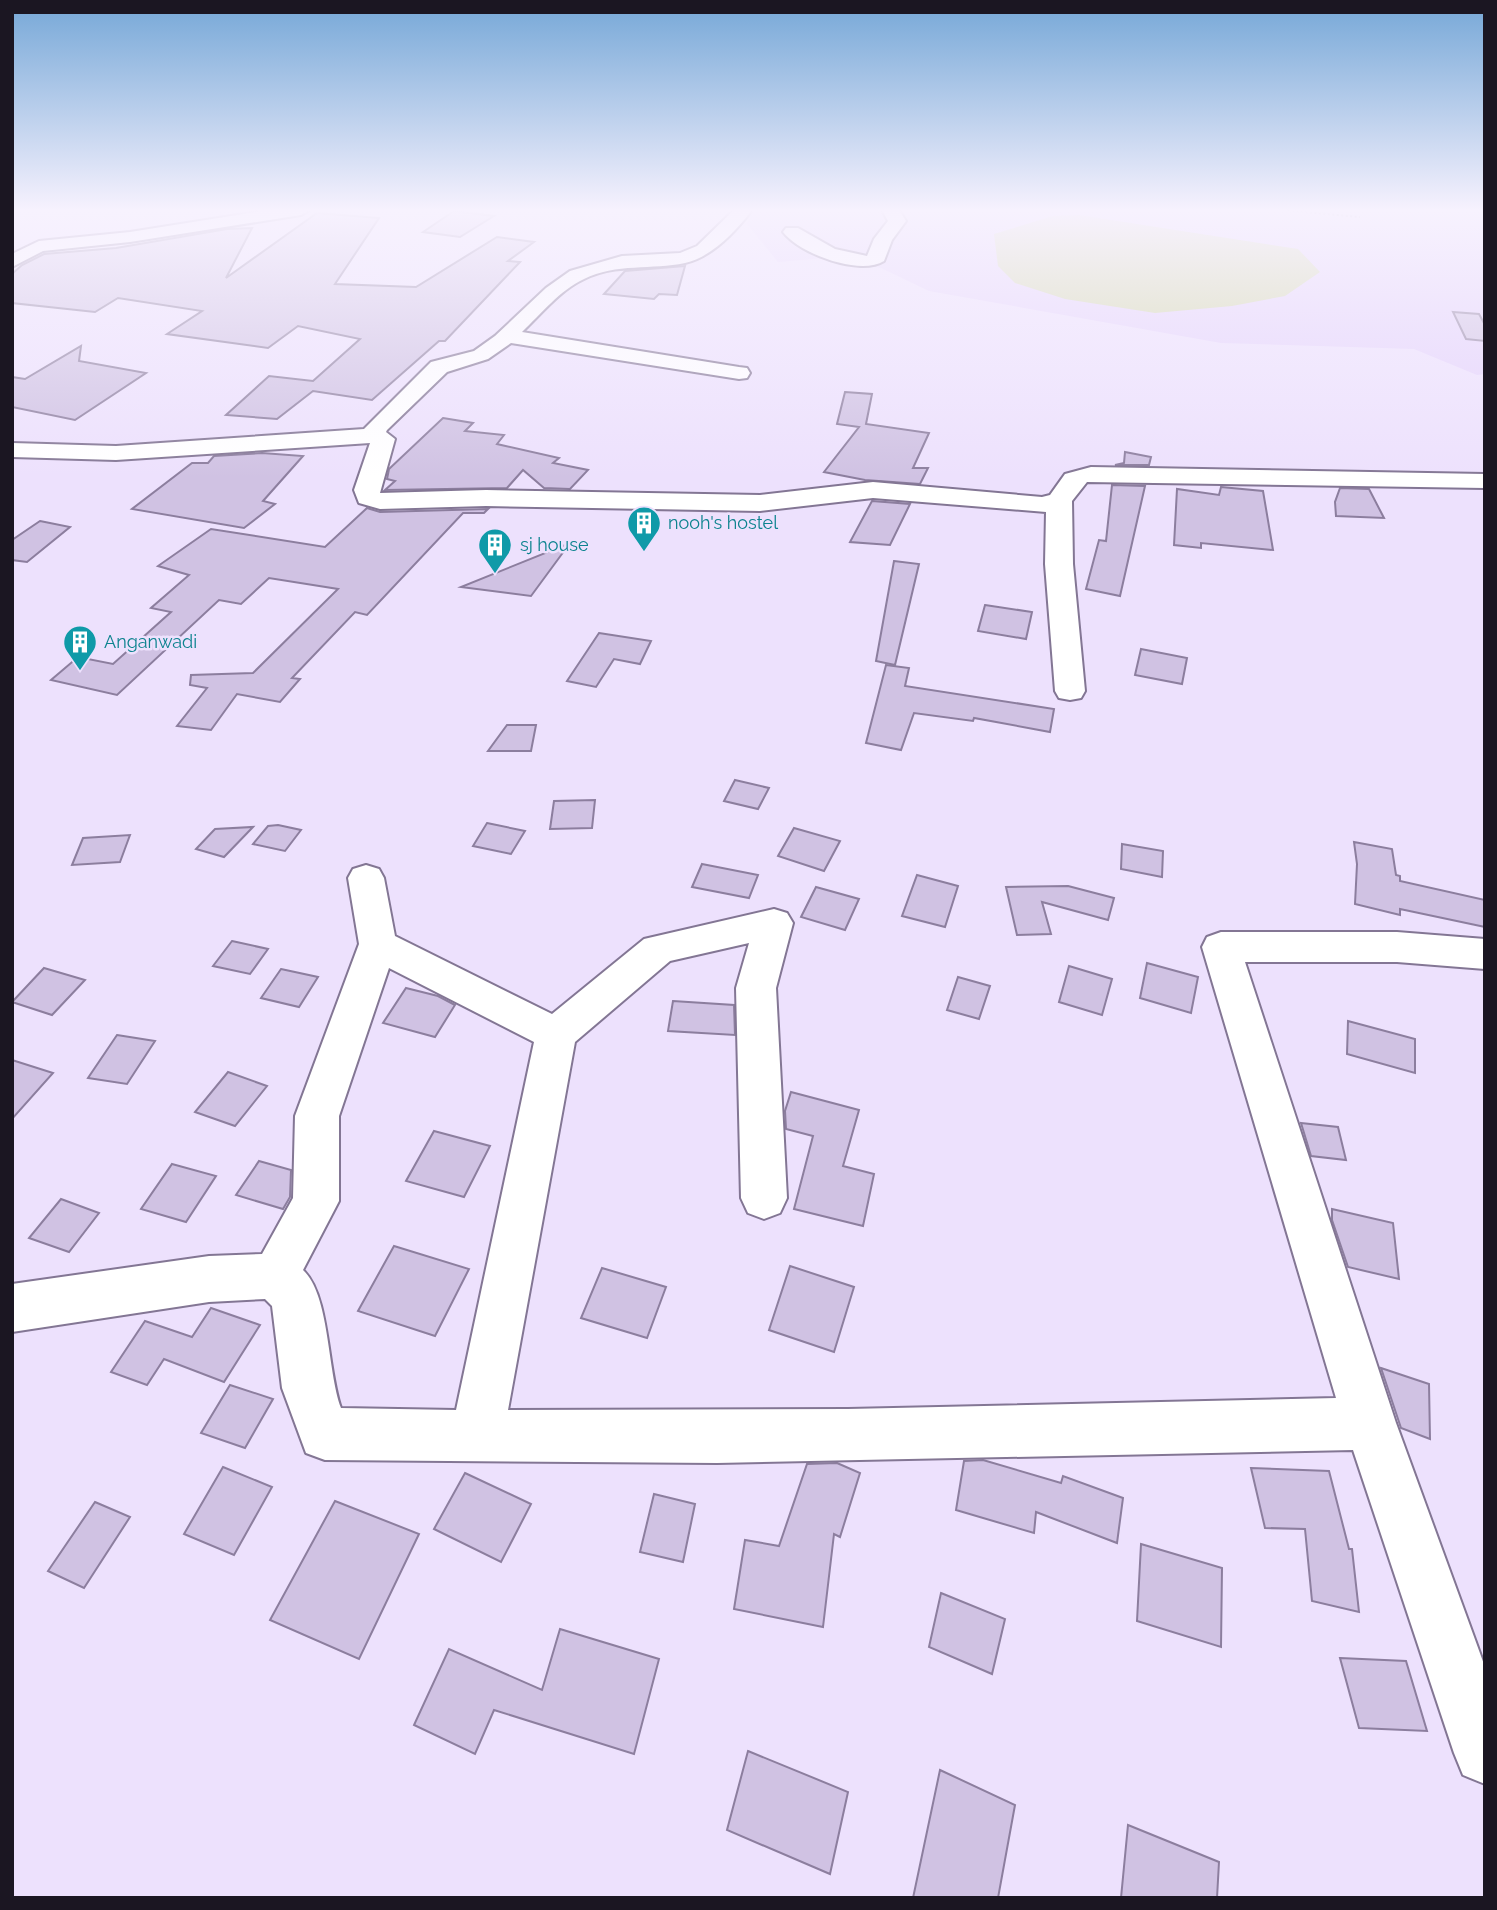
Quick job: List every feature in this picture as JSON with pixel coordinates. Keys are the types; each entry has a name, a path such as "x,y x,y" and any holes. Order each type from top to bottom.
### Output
{"street":[{"path":"372,436 377,427 439,367 481,355 507,336 546,299"},
{"path":"507,336 739,373"},
{"path":"12,450 116,453 372,436 383,439 367,490 368,498 380,501 486,498 760,503 873,490 1044,505 1059,500"},
{"path":"1070,691 1059,564 1059,500 1071,481 1079,475 1485,481"},
{"path":"275,1276 316,1201 317,1116 379,944 366,878"},
{"path":"477,1437 556,1034 658,949 774,923 756,988 764,1198"},
{"path":"379,944 484,1000 556,1034"},
{"path":"1485,954 1397,947 1221,947 1370,1423 1485,1753"},
{"path":"12,1308 209,1279 275,1276 295,1295 308,1388 325,1434 477,1437 843,1435 1370,1423"}],"shaded area":[{"path":"975,299 1485,299 1485,374 1477,375 1414,349 1221,343"}],"green space":[{"path":"1066,299 1268,299 1232,306 1155,313"}],"building":[{"path":"12,299 116,299 95,312 12,303"},
{"path":"125,299 485,299 445,341 439,341 372,400 313,391 277,419 226,415 269,376 313,381 360,339 298,326 268,348 167,334 202,311"},
{"path":"1453,312 1479,314 1485,325 1485,341 1466,339"},
{"path":"81,346 79,361 146,373 75,420 12,407 12,377 25,379"},
{"path":"845,392 872,394 866,424 929,433 913,468 928,468 920,484 865,480 824,472 859,427 837,424"},
{"path":"443,418 473,423 465,431 504,435 497,444 559,458 553,463 588,470 570,489 544,488 523,470 507,488 385,490 395,481 387,479 389,469"},
{"path":"1125,452 1151,457 1149,465 1115,465 1124,463"},
{"path":"262,453 303,456 263,501 275,504 244,528 132,509 192,463 208,463 214,456"},
{"path":"1112,485 1145,486 1120,596 1086,589 1099,540 1106,541"},
{"path":"1221,487 1263,491 1273,550 1201,543 1201,548 1174,545 1177,489 1219,495"},
{"path":"1340,488 1369,489 1384,518 1336,516 1335,502"},
{"path":"872,501 910,504 890,545 850,542"},
{"path":"367,508 380,512 488,509 484,513 463,513 367,615 355,612 292,678 300,679 280,702 237,694 211,730 177,726 207,688 190,685 191,675 253,673 338,589 269,578 241,604 219,600 117,695 51,680 78,657 113,664 171,612 151,608 189,575 158,566 211,529 325,547"},
{"path":"40,521 70,527 27,562 12,560 12,540"},
{"path":"570,543 531,596 461,587"},
{"path":"894,561 919,564 895,665 876,661"},
{"path":"985,605 1032,612 1026,639 978,631"},
{"path":"599,633 651,641 640,664 614,659 596,687 567,681"},
{"path":"1141,649 1187,658 1182,684 1135,675"},
{"path":"886,665 909,668 905,686 1054,709 1050,732 974,718 973,721 914,713 901,750 866,743"},
{"path":"507,725 536,725 531,751 488,751"},
{"path":"735,780 769,788 758,809 724,801"},
{"path":"595,800 592,828 550,829 554,801"},
{"path":"487,823 525,831 511,854 473,846"},
{"path":"278,825 301,830 285,851 253,844 268,826"},
{"path":"253,827 224,857 196,849 215,829"},
{"path":"794,828 840,841 824,871 778,856"},
{"path":"130,835 120,862 72,865 83,838"},
{"path":"1354,842 1392,849 1396,875 1400,876 1400,881 1485,900 1485,927 1400,909 1400,915 1355,904 1357,864"},
{"path":"1122,844 1163,851 1162,877 1121,869"},
{"path":"702,864 758,875 749,898 692,887"},
{"path":"917,875 958,886 945,927 902,916"},
{"path":"1068,886 1114,898 1108,920 1042,902 1051,934 1017,935 1006,887"},
{"path":"816,887 859,899 845,930 801,917"},
{"path":"232,941 268,949 250,974 213,966"},
{"path":"1147,963 1198,977 1191,1013 1140,998"},
{"path":"1069,966 1112,979 1102,1015 1059,1002"},
{"path":"44,968 85,980 52,1015 12,1002"},
{"path":"281,969 318,977 299,1007 261,998"},
{"path":"958,977 990,986 979,1019 947,1010"},
{"path":"406,988 438,996 455,1005 435,1037 383,1023"},
{"path":"673,1001 734,1005 735,1035 668,1031"},
{"path":"1348,1021 1415,1039 1415,1073 1347,1054"},
{"path":"117,1035 155,1041 127,1084 88,1078"},
{"path":"12,1060 53,1073 12,1119"},
{"path":"228,1072 267,1086 235,1126 195,1112"},
{"path":"791,1092 859,1110 843,1166 874,1174 863,1226 794,1209 813,1136 786,1129 785,1111"},
{"path":"1301,1123 1338,1127 1346,1160 1311,1156"},
{"path":"434,1131 490,1146 464,1197 406,1181"},
{"path":"259,1161 291,1170 290,1197 283,1209 236,1195"},
{"path":"172,1164 216,1176 186,1222 141,1209"},
{"path":"61,1199 99,1213 69,1252 29,1238"},
{"path":"1332,1209 1393,1223 1399,1279 1348,1267 1332,1220"},
{"path":"394,1246 469,1269 435,1336 358,1311"},
{"path":"790,1266 854,1287 834,1352 769,1330"},
{"path":"602,1268 666,1287 647,1338 581,1318"},
{"path":"211,1308 260,1325 224,1382 164,1359 147,1385 111,1372 145,1321 192,1337"},
{"path":"1381,1368 1429,1384 1430,1439 1401,1428"},
{"path":"230,1385 273,1399 245,1448 201,1433"},
{"path":"983,1460 1061,1483 1063,1476 1123,1498 1117,1543 1036,1512 1034,1533 956,1510 964,1461"},
{"path":"837,1463 860,1473 840,1537 834,1534 823,1627 734,1609 745,1540 779,1546 807,1464"},
{"path":"223,1467 272,1487 234,1555 184,1534"},
{"path":"1251,1468 1329,1471 1349,1549 1352,1549 1359,1612 1312,1601 1305,1529 1265,1528"},
{"path":"465,1473 531,1504 501,1562 434,1529"},
{"path":"654,1494 695,1504 683,1562 640,1552"},
{"path":"335,1501 419,1534 359,1659 270,1620"},
{"path":"95,1502 130,1517 84,1588 48,1571"},
{"path":"1141,1544 1222,1568 1221,1647 1137,1621"},
{"path":"941,1593 1005,1619 992,1674 929,1647"},
{"path":"560,1629 659,1659 634,1754 494,1710 475,1754 414,1725 449,1649 542,1690"},
{"path":"1340,1658 1406,1661 1427,1731 1359,1728"},
{"path":"748,1751 848,1792 830,1874 727,1830"},
{"path":"940,1770 1015,1805 998,1898 913,1898"},
{"path":"1128,1825 1219,1862 1217,1898 1121,1898"}],"place":[{"name":"nooh's hostel","path":"644,553"},
{"name":"sj house","path":"495,575"},
{"name":"Anganwadi","path":"80,672"}]}
